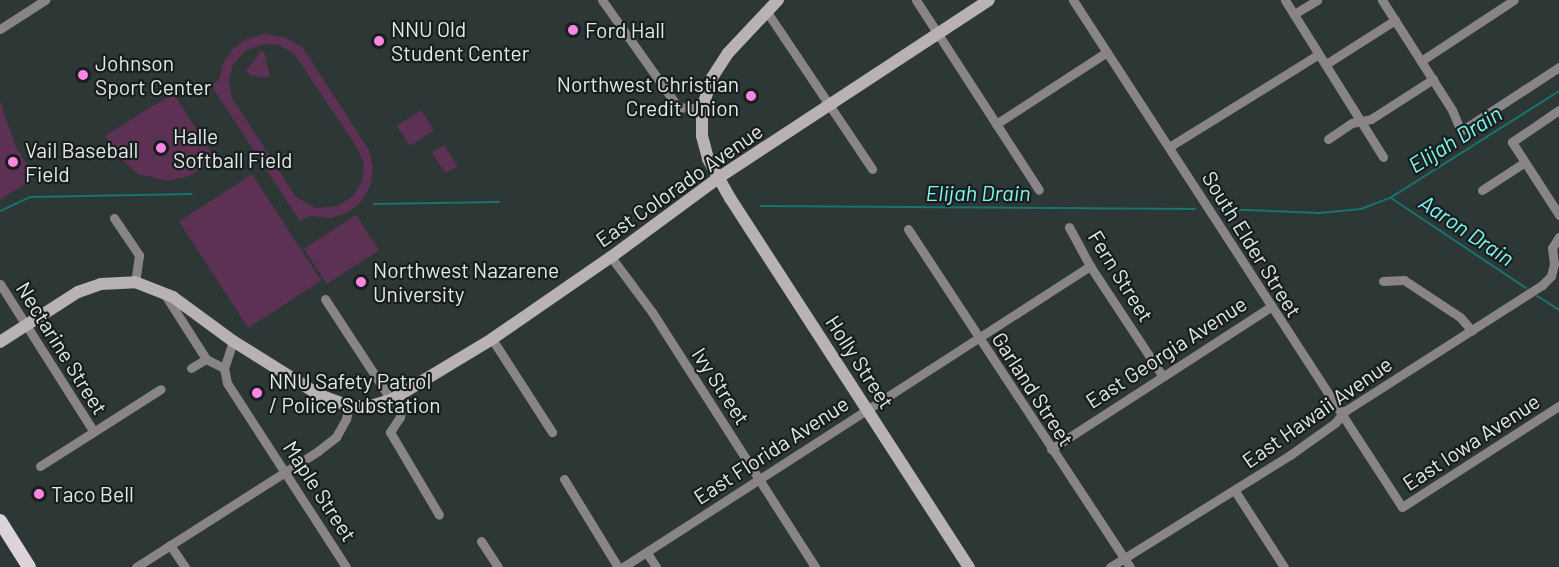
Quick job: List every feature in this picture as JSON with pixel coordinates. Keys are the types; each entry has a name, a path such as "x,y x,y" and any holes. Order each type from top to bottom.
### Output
{"main road":[{"name":"Holly Street","path":"778,0 728,53 712,78 702,109 702,136 708,159 717,178 969,567"},
{"name":"East Colorado Avenue","path":"392,399 492,339 611,257 717,178 989,0"},
{"path":"0,342 78,292 101,284 135,282 173,297 233,341 320,395 349,406 371,406 392,399"},
{"path":"0,521 31,566"}],"street":[{"path":"0,29 45,0"},
{"path":"602,0 678,107 702,109"},
{"path":"915,0 1039,190"},
{"name":"South Elder Street","path":"1073,0 1402,507"},
{"path":"1285,0 1383,157"},
{"path":"1294,15 1317,0"},
{"path":"1382,0 1452,110 1461,131 1559,68"},
{"path":"1421,61 1515,0"},
{"path":"767,12 872,169"},
{"path":"1326,64 1395,20"},
{"path":"996,124 1107,52"},
{"path":"1169,147 1319,54"},
{"path":"1328,139 1352,123 1371,119 1433,79"},
{"path":"1559,110 1512,142 1559,215"},
{"path":"1482,190 1525,162"},
{"path":"114,218 139,255 135,282"},
{"name":"Fern Street","path":"1069,226 1090,266 1162,375"},
{"name":"Garland Street","path":"909,229 978,339 1130,567"},
{"name":"East Hawaii Avenue","path":"1110,567 1234,491 1335,423 1341,416 1542,285 1551,276 1554,264 1552,248 1559,237"},
{"name":"Ivy Street","path":"611,257 652,312 816,567"},
{"name":"East Florida Avenue","path":"623,567 1090,266"},
{"path":"1383,281 1404,280 1460,317 1472,331"},
{"name":"Nectarine Street","path":"0,284 94,432"},
{"path":"164,293 206,359 224,368 233,341"},
{"path":"325,299 400,410 400,417 390,432 439,515"},
{"name":"East Georgia Avenue","path":"1051,449 1162,375 1272,306"},
{"path":"492,339 552,432"},
{"path":"191,368 206,359"},
{"name":"Maple Street","path":"224,368 227,383 345,567"},
{"path":"40,466 161,389"},
{"path":"136,567 336,437 346,419 349,406"},
{"name":"East Iowa Avenue","path":"1402,507 1559,406"},
{"path":"564,479 618,567"},
{"path":"1234,491 1284,567"},
{"path":"481,541 498,567"},
{"path":"170,544 186,567"},
{"path":"647,553 656,567"}],"shaded area":[{"path":"264,34 284,37 303,48 369,150 373,168 370,186 361,202 348,212 332,218 309,216 300,221 211,85 219,80 223,64 232,50 246,39","holes":["264,44 279,45 295,55 358,149 364,165 362,181 353,196 338,206 316,208 296,197 232,98 229,81 233,65 245,51"]},
{"path":"261,51 264,52 270,76 265,78 250,75 246,71"},
{"name":"Halle Softball Field","path":"169,96 176,97 216,160 189,176 167,181 138,174 123,161 105,136"},
{"name":"Vail Baseball Field","path":"0,101 16,147 35,177 0,200"},
{"path":"421,110 434,130 410,146 397,126"},
{"path":"444,145 457,166 445,174 432,152"},
{"path":"252,174 321,281 248,328 179,221"},
{"path":"356,215 379,250 327,284 304,249"}],"waterway":[{"name":"Elijah Drain","path":"1220,209 1320,213 1361,209 1390,198 1559,91"},
{"name":"Elijah Drain","path":"0,211 30,197 192,194"},
{"name":"Aaron Drain","path":"1391,198 1526,288"},
{"name":"Elijah Drain","path":"374,204 499,202"},
{"name":"Elijah Drain","path":"761,206 1195,209"},
{"name":"Aaron Drain","path":"1537,296 1559,310"}],"place":[{"name":"Ford Hall","path":"573,30"},
{"name":"NNU Old Student Center","path":"379,41"},
{"name":"Johnson Sport Center","path":"83,75"},
{"name":"Northwest Christian Credit Union","path":"751,96"},
{"name":"Halle Softball Field","path":"161,148"},
{"name":"Vail Baseball Field","path":"13,162"},
{"name":"Northwest Nazarene University","path":"361,282"},
{"name":"NNU Safety Patrol / Police Substation","path":"257,393"},
{"name":"Taco Bell","path":"39,494"}]}
